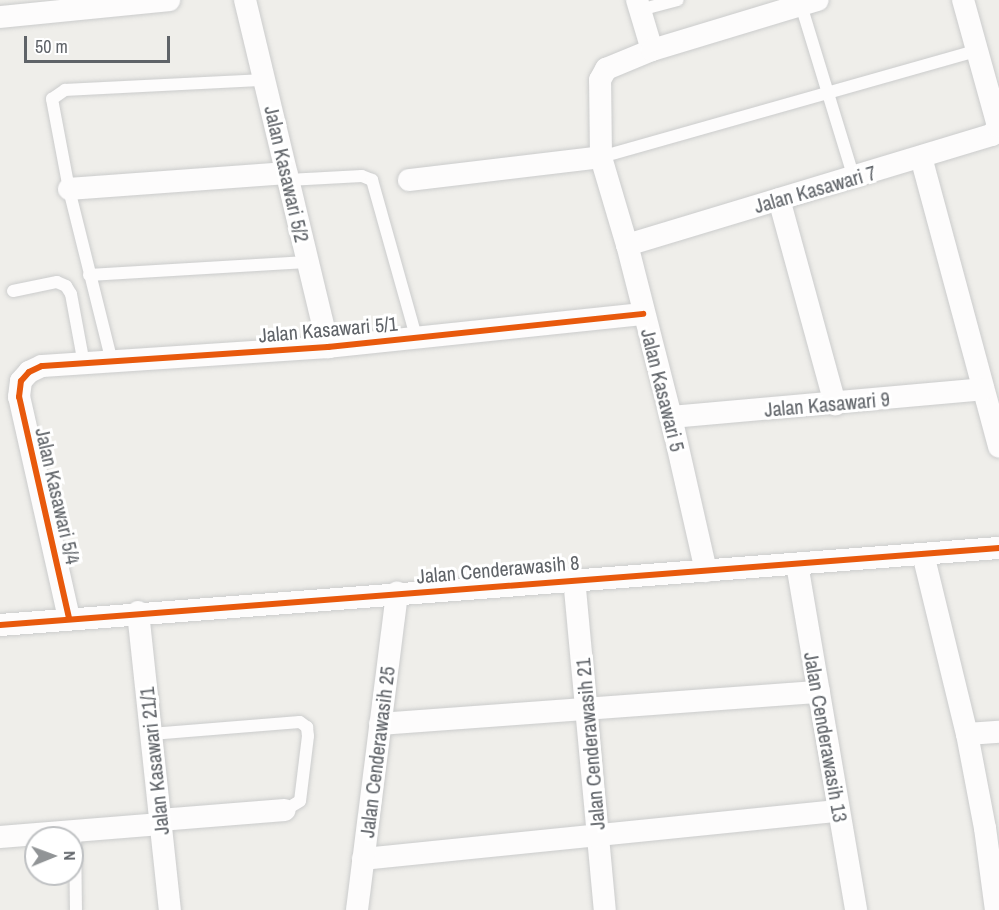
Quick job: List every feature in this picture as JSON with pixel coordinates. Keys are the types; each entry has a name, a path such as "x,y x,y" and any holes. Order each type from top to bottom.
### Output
{"street":[{"path":"0,17 169,0"},
{"name":"Jalan Kasawari 5/2","path":"245,0 328,347"},
{"path":"963,0 998,126"},
{"path":"639,5 652,50 809,2"},
{"name":"Jalan Kasawari 5","path":"652,50 606,69 600,80 600,157 627,245 671,417 706,571"},
{"name":"Jalan Kasawari 7","path":"627,245 921,158 992,135 998,126"},
{"path":"409,180 600,157"},
{"path":"921,158 999,447"},
{"path":"69,189 287,177"},
{"path":"779,199 835,404"},
{"name":"Jalan Kasawari 5/1","path":"21,381 29,372 42,366 328,347 643,314"},
{"name":"Jalan Kasawari 5/4","path":"21,381 19,397 69,618"},
{"name":"Jalan Kasawari 9","path":"671,417 983,389"},
{"name":"Jalan Cenderawasih 8","path":"0,624 999,548"},
{"path":"922,554 992,827 996,910"},
{"name":"Jalan Cenderawasih 13","path":"797,564 856,910"},
{"name":"Jalan Cenderawasih 21","path":"574,579 605,910"},
{"name":"Jalan Cenderawasih 25","path":"357,910 397,593"},
{"name":"Jalan Kasawari 21/1","path":"138,612 170,910"},
{"path":"380,724 586,707 819,692"},
{"path":"967,735 999,732"},
{"path":"84,830 285,810"},
{"path":"363,859 839,811"},
{"path":"0,837 24,835"}],"lane":[{"path":"639,5 678,0"},
{"path":"809,2 829,92 854,178"},
{"path":"600,157 978,50"},
{"path":"112,362 69,189 52,99 56,94 65,90 264,80"},
{"path":"287,177 362,176 372,180 416,337"},
{"path":"89,274 308,262"},
{"path":"13,291 57,282 66,286 71,294 84,364"},
{"path":"151,734 300,722 307,727 308,736 300,801 285,810"},
{"path":"76,886 76,910"}],"cycle path":[{"path":"69,618 19,397 21,381 29,372 42,366 328,347 643,314"},
{"path":"0,625 999,548"}]}
